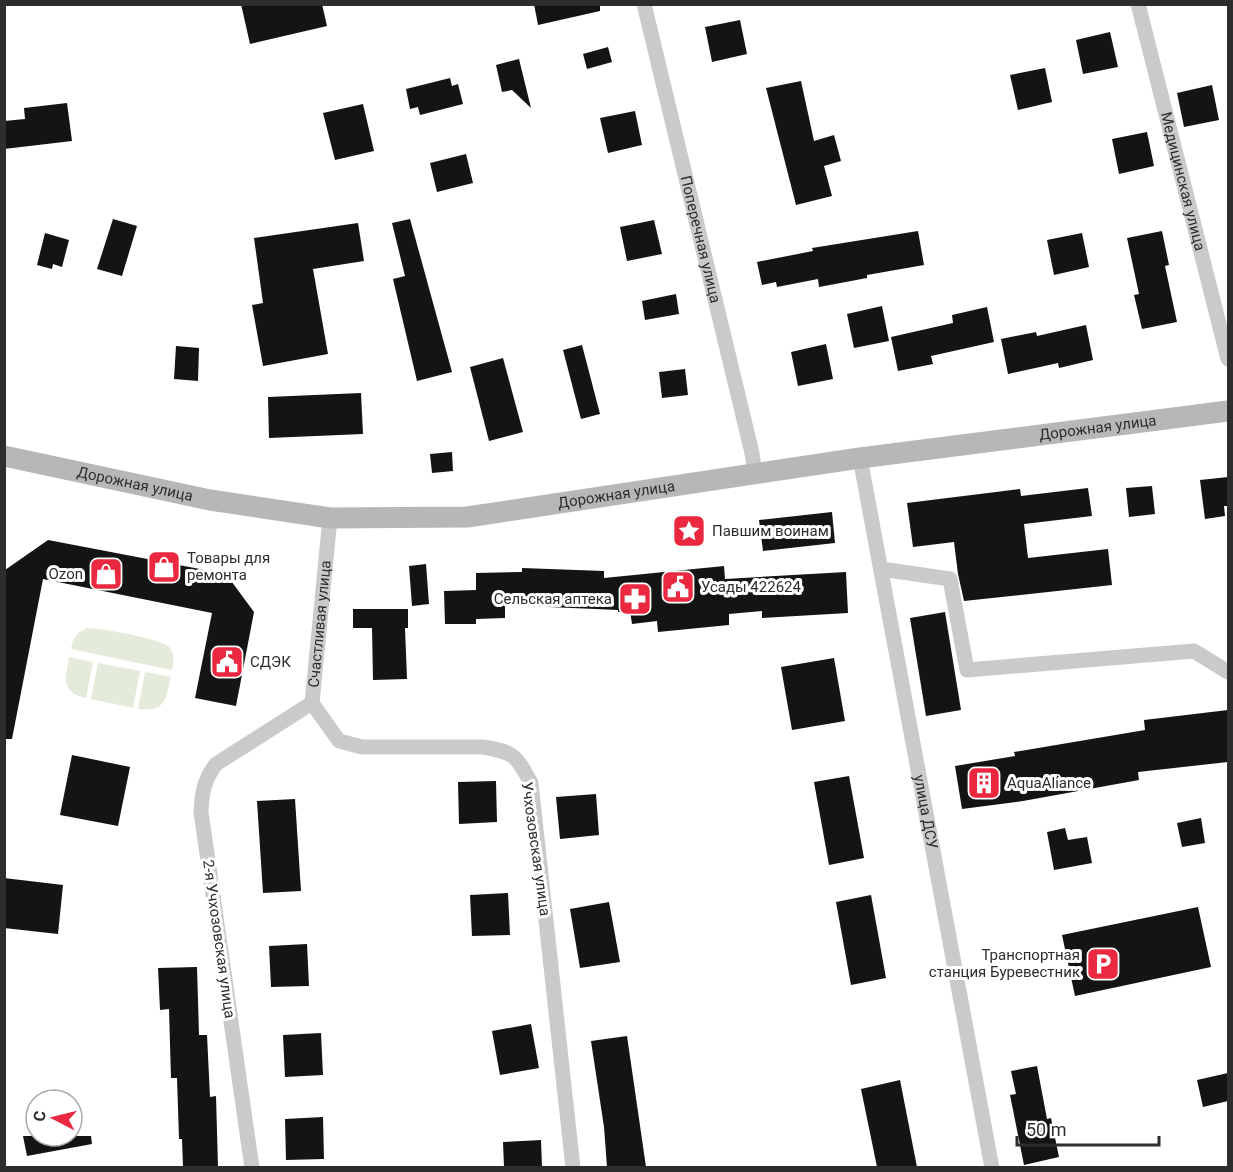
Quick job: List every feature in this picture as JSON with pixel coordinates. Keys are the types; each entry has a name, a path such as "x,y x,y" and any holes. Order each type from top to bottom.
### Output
{"street":[{"name":"Поперечная улица","path":"644,4 752,453 755,474"},
{"name":"Медицинская улица","path":"1138,4 1228,359"},
{"name":"Дорожная улица","path":"4,456 210,500 330,518 467,517 860,458 1228,411"},
{"name":"улица ДСУ","path":"860,458 992,1167"},
{"name":"Счастливая улица","path":"259,736 312,704 330,518"},
{"path":"881,569 950,579 967,670 1194,651 1228,672"},
{"name":"Учхозовская улица","path":"312,704 339,741 362,747 483,747 502,750 518,759 531,783 573,1167"},
{"name":"2-я Учхозовская улица","path":"252,1167 201,812 202,789 207,775 222,759 259,736"}],"green space":[{"path":"87,628 130,635 164,644 169,647 173,655 172,670 71,649 76,636"},
{"path":"69,657 93,662 86,698 78,696 68,688 66,677"},
{"path":"98,663 140,671 133,708 91,699"},
{"path":"145,672 171,677 163,703 154,709 138,709"}],"building":[{"path":"241,4 322,4 327,26 250,44"},
{"path":"534,4 600,4 600,11 538,25"},
{"path":"740,20 747,54 712,62 705,27"},
{"path":"1110,32 1118,67 1083,74 1076,40"},
{"path":"608,47 612,62 587,69 583,54"},
{"path":"519,59 531,108 512,90 502,92 496,65"},
{"path":"1045,68 1052,102 1018,110 1010,75"},
{"path":"450,78 452,86 458,84 463,104 420,115 418,107 410,109 406,89"},
{"path":"801,81 814,141 834,135 841,161 824,166 832,196 796,205 766,88"},
{"path":"1212,85 1219,120 1184,127 1177,93"},
{"path":"67,103 72,141 4,149 4,121 25,119 24,108"},
{"path":"363,104 374,151 335,160 323,113"},
{"path":"635,111 642,145 608,153 600,118"},
{"path":"1147,132 1154,166 1119,174 1112,139"},
{"path":"466,154 473,183 437,192 430,163"},
{"path":"113,219 137,226 122,276 97,269"},
{"path":"410,219 452,372 417,381 393,279 405,276 392,223"},
{"path":"654,220 662,254 627,261 620,227"},
{"path":"358,223 364,261 313,269 328,354 263,366 252,305 263,303 254,238"},
{"path":"918,231 924,265 867,275 867,278 819,287 818,279 777,287 776,282 762,285 757,262 813,251 812,248"},
{"path":"1162,231 1169,265 1165,266 1177,322 1142,329 1134,295 1139,294 1127,238"},
{"path":"45,233 69,240 62,267 53,264 52,269 37,265"},
{"path":"1082,233 1089,267 1054,275 1047,240"},
{"path":"676,294 679,314 645,320 642,301"},
{"path":"882,306 889,341 854,348 847,314"},
{"path":"987,307 994,342 931,356 933,364 898,371 891,337 953,323 952,315"},
{"path":"1086,325 1093,360 1059,368 1058,363 1008,374 1001,339 1036,332 1037,336"},
{"path":"826,344 833,379 798,386 791,352"},
{"path":"582,345 600,414 581,419 563,350"},
{"path":"176,346 199,348 198,381 174,379"},
{"path":"503,358 523,432 489,441 470,367"},
{"path":"685,369 688,395 662,398 659,372"},
{"path":"361,393 363,434 269,438 268,397"},
{"path":"452,452 453,471 432,473 430,454"},
{"path":"1228,477 1228,506 1224,506 1225,516 1205,519 1200,480"},
{"path":"1152,486 1155,514 1129,517 1126,488"},
{"path":"1088,488 1092,516 1024,524 1028,558 1108,549 1112,585 964,601 954,542 913,547 907,503 1020,489 1021,496"},
{"path":"832,512 835,543 763,551 759,520"},
{"path":"48,540 226,574 254,612 236,706 195,698 212,613 43,579 12,739 4,739 5,570"},
{"path":"426,564 429,604 412,606 409,566"},
{"path":"724,566 725,579 846,572 848,613 762,618 762,611 729,614 729,625 658,632 657,621 632,624 630,611 505,605 505,618 476,619 476,624 445,624 444,591 476,590 476,573 522,572 522,568 604,571 604,578"},
{"path":"353,609 408,609 408,628 405,628 407,679 373,680 372,628 353,628"},
{"path":"945,612 961,710 926,716 910,618"},
{"path":"834,658 845,721 792,730 781,667"},
{"path":"1228,710 1228,762 1138,772 1139,780 1023,801 962,809 955,766 1015,756 1014,752 1145,730 1144,720"},
{"path":"72,755 130,767 118,826 60,815"},
{"path":"849,776 864,858 829,865 814,782"},
{"path":"496,781 497,822 459,824 458,782"},
{"path":"596,794 599,835 560,839 556,797"},
{"path":"295,799 301,891 263,893 257,801"},
{"path":"1201,818 1205,843 1182,847 1177,823"},
{"path":"1065,828 1068,840 1087,837 1092,863 1054,870 1047,832"},
{"path":"4,878 63,885 58,934 4,928"},
{"path":"508,893 510,935 472,936 470,895"},
{"path":"871,895 886,978 851,985 836,902"},
{"path":"609,902 620,962 580,968 570,909"},
{"path":"1198,907 1211,967 1075,996 1062,935"},
{"path":"307,944 309,986 271,987 269,946"},
{"path":"197,967 199,1035 207,1035 210,1097 216,1096 218,1167 183,1167 182,1139 179,1139 177,1078 171,1078 169,1009 160,1010 158,968"},
{"path":"531,1024 539,1068 500,1075 492,1031"},
{"path":"321,1033 323,1075 285,1077 283,1035"},
{"path":"627,1036 646,1167 607,1167 604,1127 591,1041"},
{"path":"1037,1066 1047,1119 1051,1118 1059,1157 1024,1165 1010,1095 1016,1094 1011,1071"},
{"path":"1228,1073 1228,1101 1203,1107 1197,1080"},
{"path":"900,1080 917,1167 877,1167 861,1089"},
{"path":"323,1117 324,1159 286,1160 285,1119"},
{"path":"84,1136 91,1136 92,1144 84,1145"},
{"path":"541,1140 542,1167 504,1167 503,1142"},
{"path":"25,1148 70,1148 27,1156"}],"place":[{"name":"Павшим воинам","path":"689,531"},
{"name":"Товары для ремонта","path":"164,567"},
{"name":"Ozon","path":"106,574"},
{"name":"Усады 422624","path":"678,587"},
{"name":"Сельская аптека","path":"635,599"},
{"name":"СДЭК","path":"227,662"},
{"name":"AquaAliance","path":"984,783"},
{"name":"Транспортная станция Буревестник","path":"1103,964"}]}
